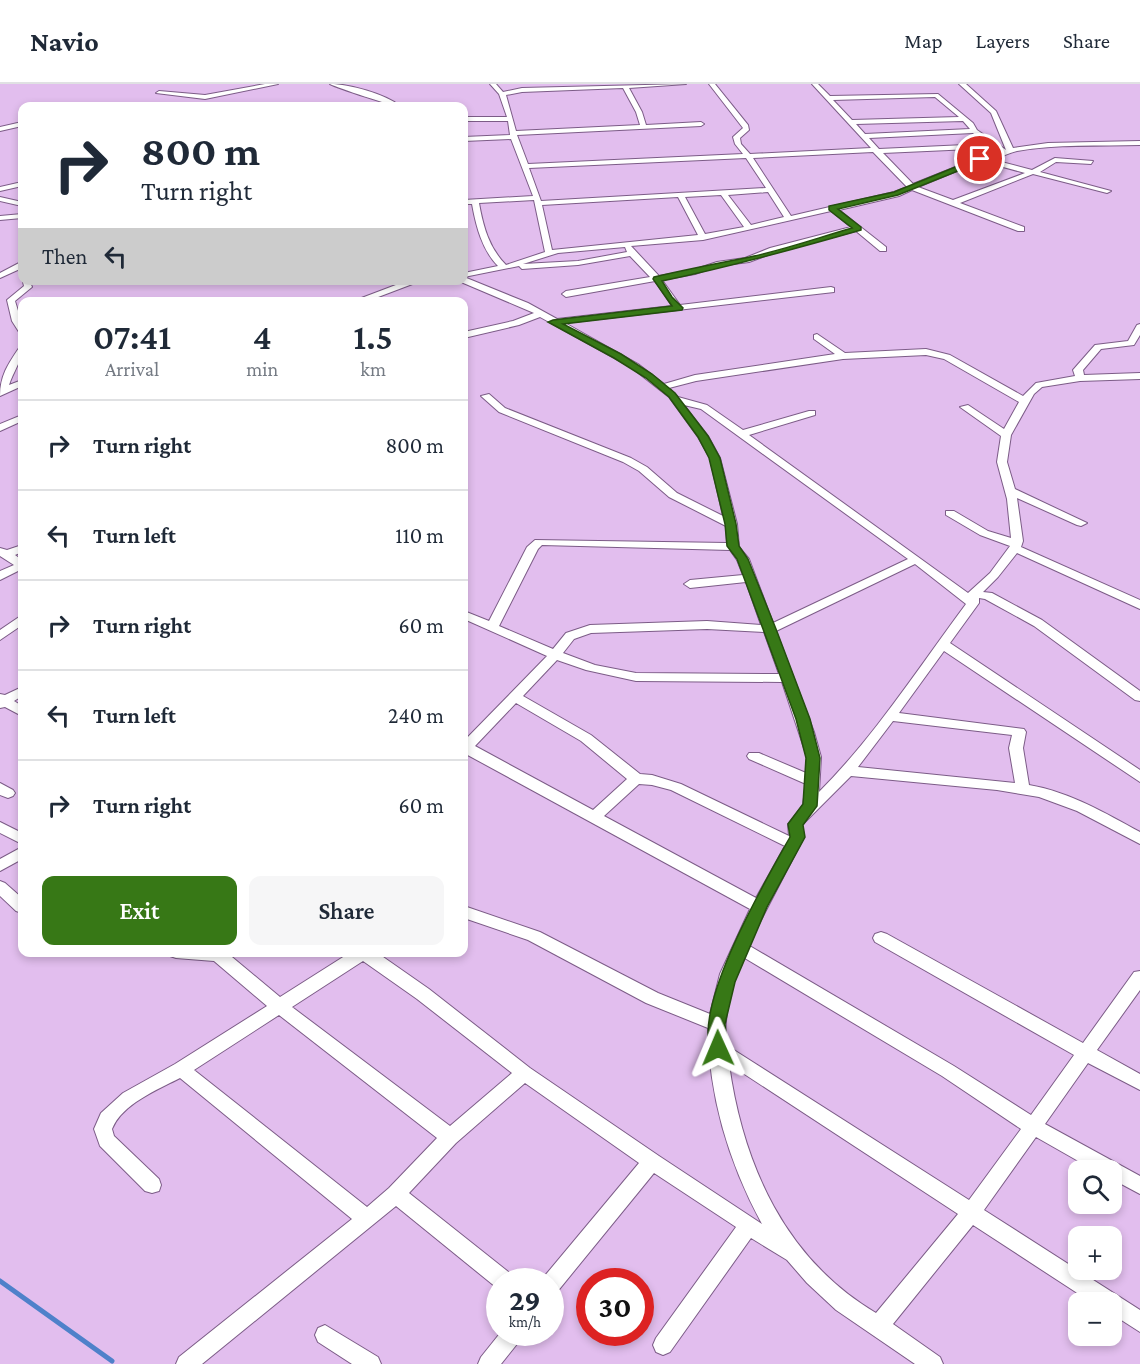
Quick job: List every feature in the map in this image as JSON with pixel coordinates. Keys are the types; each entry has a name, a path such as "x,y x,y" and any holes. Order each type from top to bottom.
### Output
{"street":[{"path":"159,93 205,97 275,84"},
{"path":"333,84 390,102"},
{"path":"493,84 502,94 511,119 514,135 537,200 545,254 554,264"},
{"path":"502,94 565,86 625,87 683,84"},
{"path":"712,84 745,125 747,129 736,136 738,144 788,217"},
{"path":"815,84 911,187 1022,229"},
{"path":"962,84 994,112 1009,151"},
{"path":"625,87 639,112 644,127"},
{"path":"827,98 934,94 971,124 974,131 994,146 1009,151"},
{"path":"468,119 511,119"},
{"path":"850,122 963,119"},
{"path":"468,139 701,124"},
{"path":"0,129 18,125"},
{"path":"862,136 974,131"},
{"path":"468,277 545,254 629,249 646,252 688,240 896,194 980,159 1009,151 1048,145 1140,142"},
{"path":"525,166 994,146"},
{"path":"980,159 1107,191"},
{"path":"953,203 1059,159 1091,162"},
{"path":"0,189 18,185"},
{"path":"468,202 770,190"},
{"path":"723,193 748,227"},
{"path":"680,195 703,238"},
{"path":"0,199 18,203"},
{"path":"476,201 479,225 495,259 505,267 578,263 629,249"},
{"path":"832,208 883,249"},
{"path":"0,218 18,216"},
{"path":"567,294 695,272 717,264 746,260 858,228"},
{"path":"629,249 657,279 678,308"},
{"path":"0,276 18,267"},
{"path":"468,280 510,298 634,366 663,387 675,399 703,436 715,458 731,524 733,546 742,559 770,629 807,732 813,758 810,806 795,824 797,837 759,907 740,948 727,982 717,1024 718,1048 729,1125 748,1178 768,1218 795,1255 840,1301 933,1364"},
{"path":"18,324 11,300 28,287 27,285"},
{"path":"370,297 404,285"},
{"path":"468,334 516,322 547,318 678,308 831,290"},
{"path":"1080,378 1078,370 1095,350 1131,342 1140,327"},
{"path":"817,337 843,356"},
{"path":"663,387 695,378 843,356 916,351 935,353 985,377 1024,401"},
{"path":"18,356 4,372 2,391 18,385"},
{"path":"795,824 848,771 943,644 973,599 1016,546 1011,491 1002,462 1006,435 1030,392 1039,385 1080,378 1140,376"},
{"path":"486,396 502,410 627,460 643,469 673,495 731,524"},
{"path":"675,399 699,404 973,599 988,596 1038,623 1140,697"},
{"path":"965,407 1006,435"},
{"path":"740,434 812,413"},
{"path":"0,428 18,420"},
{"path":"1011,491 1081,523"},
{"path":"950,513 984,533 1140,605"},
{"path":"492,627 533,547 539,542 733,546"},
{"path":"3,553 18,549"},
{"path":"3,553 18,562"},
{"path":"468,743 515,697 570,636 590,629 707,625 770,629 916,559"},
{"path":"0,576 18,567"},
{"path":"690,584 750,578"},
{"path":"468,617 555,655 612,674 636,677 787,678"},
{"path":"0,619 18,623"},
{"path":"0,636 18,623"},
{"path":"943,644 1140,777"},
{"path":"2,701 18,693"},
{"path":"515,697 586,738 636,779 652,780 676,787 793,844"},
{"path":"2,701 18,710"},
{"path":"890,716 1019,732 1016,748 1023,789"},
{"path":"468,749 759,907"},
{"path":"754,756 813,782"},
{"path":"848,771 1023,789 1059,797 1140,839"},
{"path":"593,818 636,779"},
{"path":"0,828 18,837"},
{"path":"0,866 18,855"},
{"path":"0,887 18,903"},
{"path":"468,913 534,936 652,998 717,1024"},
{"path":"881,938 1140,1083"},
{"path":"740,948 948,1071 1032,1126 1093,1160"},
{"path":"219,957 280,1007 450,1137"},
{"path":"152,1185 102,1134 103,1125 110,1114 140,1091 181,1069 357,957"},
{"path":"369,957 423,994 524,1072 652,1162 795,1255"},
{"path":"878,1326 971,1213 1032,1126 1138,984"},
{"path":"718,1048 1093,1292"},
{"path":"181,1069 367,1219"},
{"path":"186,1364 396,1194 450,1137 524,1072"},
{"path":"564,1268 652,1162"},
{"path":"1122,1176 1140,1186"},
{"path":"396,1194 488,1268"},
{"path":"663,1345 748,1226"},
{"path":"1122,1311 1140,1322"},
{"path":"325,1335 371,1364"},
{"path":"488,1364 503,1346"}],"waterway":[{"path":"0,1281 112,1361"}],"route":[{"path":"718,1048 717,1024 727,982 759,907 797,837 795,824 810,806 813,758 803,719 770,629 742,559 733,546 731,524 715,458 703,436 672,395 649,376 618,356 553,322 678,308 657,279 695,272 717,264 746,260 773,250 858,228 832,208 896,194 980,159"}]}
